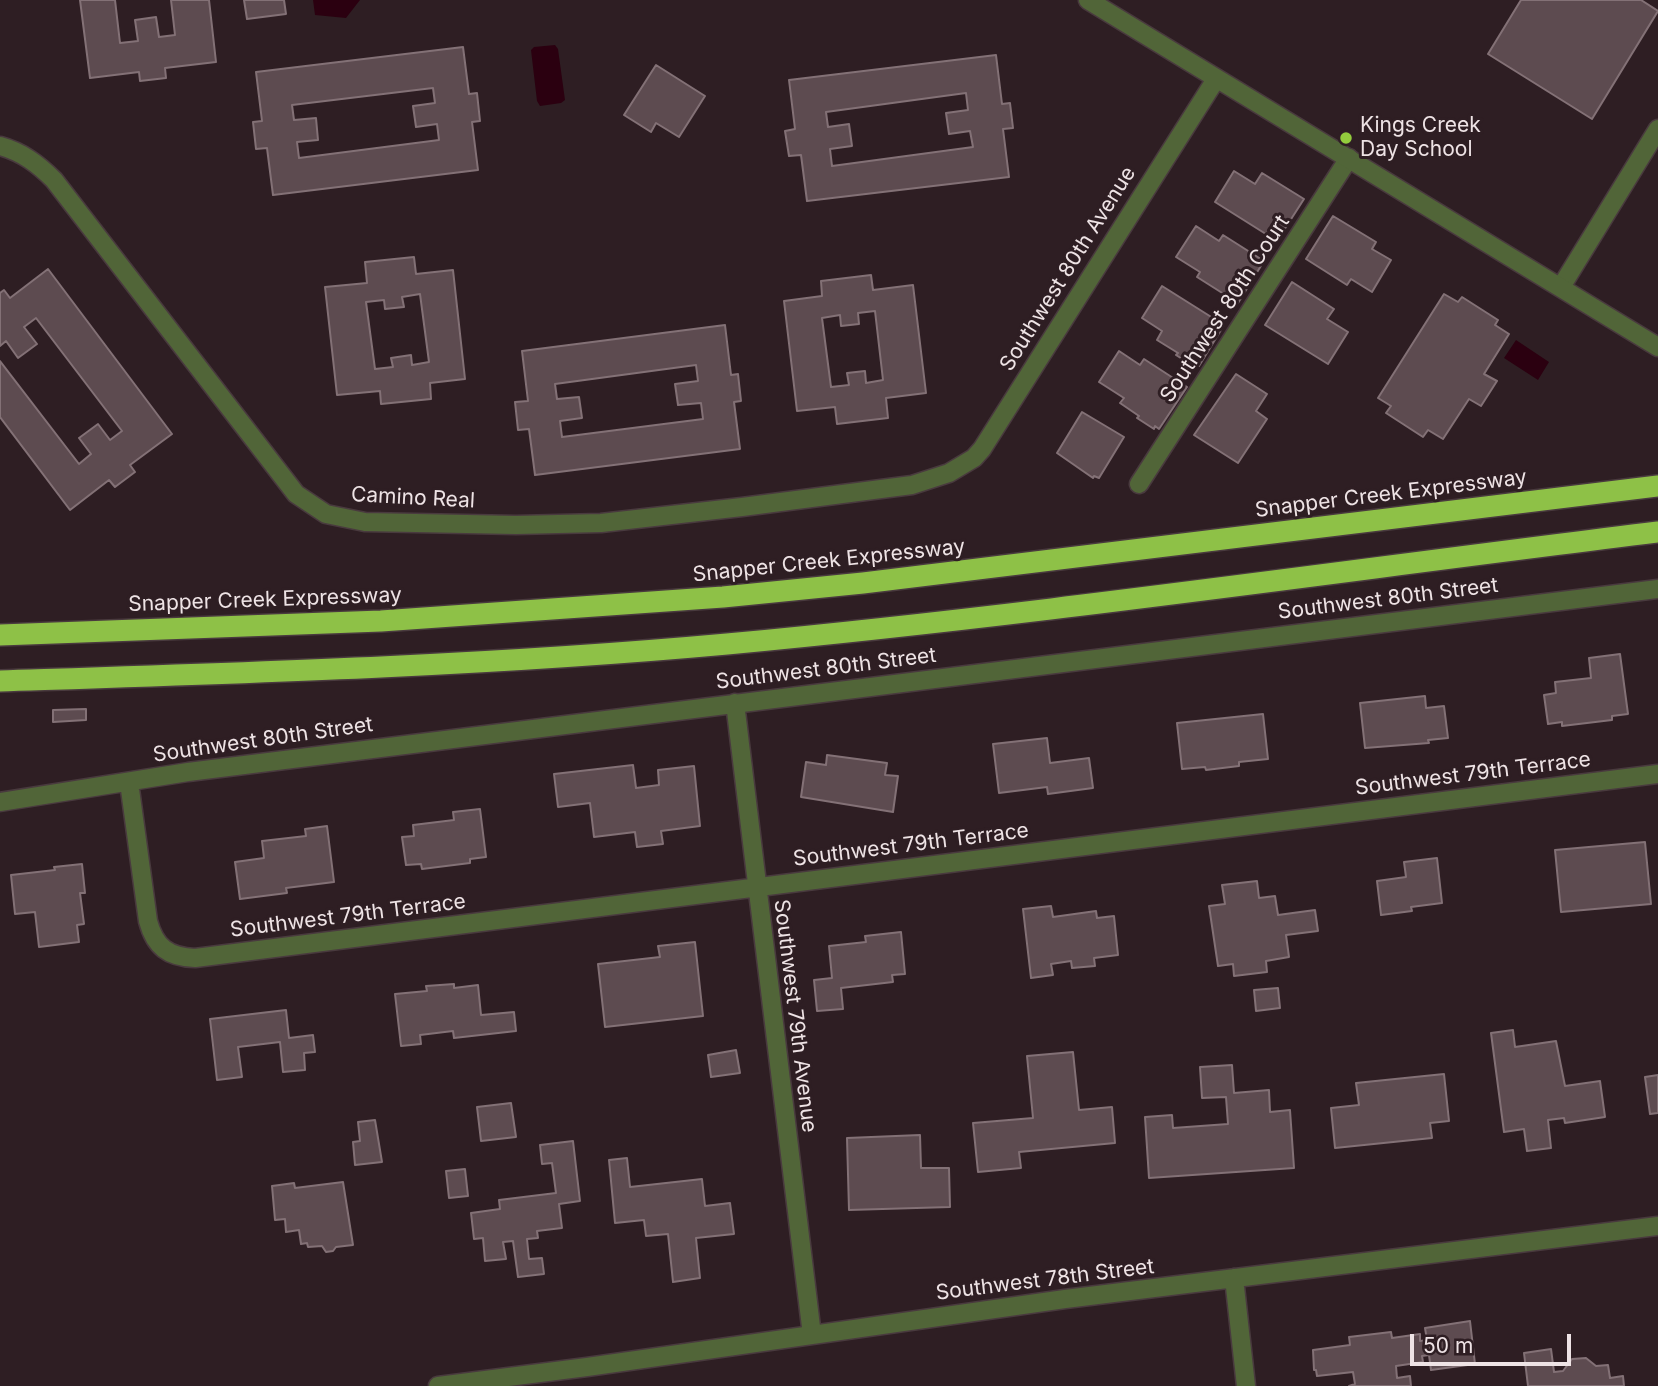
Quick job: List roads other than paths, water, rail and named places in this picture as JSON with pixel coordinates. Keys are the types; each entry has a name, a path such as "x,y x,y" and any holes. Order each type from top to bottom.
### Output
{"highway":[{"name":"Snapper Creek Expressway","path":"0,635 381,621 709,599 863,583 1658,486"},
{"path":"0,681 413,666 726,644 881,628 1658,532"}],"street":[{"path":"1088,0 1658,347"},
{"name":"Southwest 80th Avenue","path":"949,473 974,458 982,449 1216,79"},
{"path":"1561,287 1658,129"},
{"name":"Camino Real","path":"0,146 33,161 54,180 296,494 327,514 365,522 601,523 912,485 949,473"},
{"name":"Southwest 80th Court","path":"1139,484 1349,158"},
{"name":"Southwest 80th Street","path":"0,802 188,772 1658,589"},
{"name":"Southwest 79th Avenue","path":"734,703 812,1335"},
{"name":"Southwest 79th Terrace","path":"129,782 148,921 155,940 170,954 204,957 1658,774"},
{"name":"Southwest 78th Street","path":"438,1386 992,1308 1658,1226"},
{"path":"1234,1278 1247,1386"}],"place":[{"name":"Kings Creek Day School","path":"1346,138"}]}
